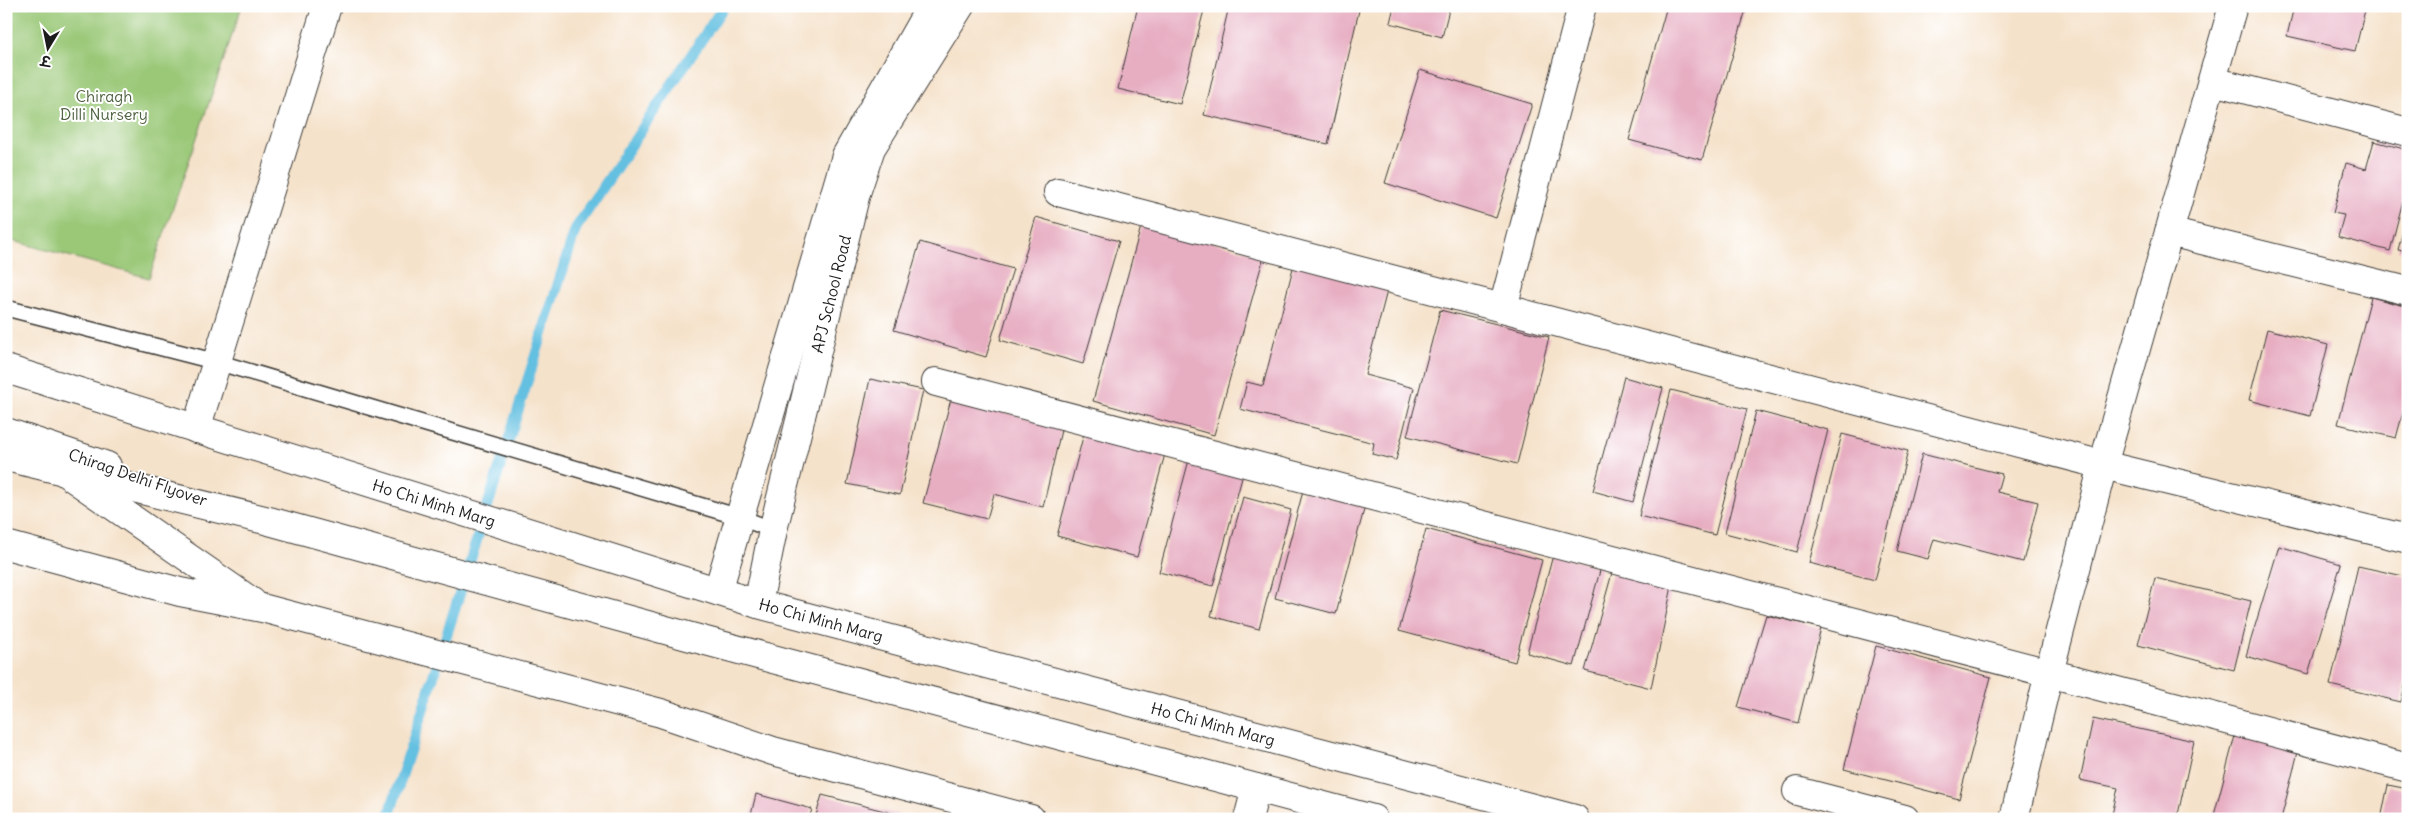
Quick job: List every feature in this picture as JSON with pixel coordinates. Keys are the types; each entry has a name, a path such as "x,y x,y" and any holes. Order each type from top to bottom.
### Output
{"street":[{"path":"196,429 327,6"},
{"path":"718,591 846,156 931,6"},
{"name":"APJ School Road","path":"758,604 773,530 856,193 871,148 960,6"},
{"path":"1503,308 1582,6"},
{"path":"2014,819 2049,673 2103,465 2233,6"},
{"path":"2213,81 2408,132"},
{"path":"1058,192 2103,465 2408,539"},
{"path":"2170,232 2408,291"},
{"path":"6,354 77,392"},
{"path":"6,369 77,392"},
{"path":"936,382 2408,768"},
{"name":"Ho Chi Minh Marg","path":"77,392 758,604 1575,819"},
{"name":"Chirag Delhi Flyover","path":"6,432 269,522"},
{"path":"6,457 269,522 1373,819"},
{"path":"66,473 262,608"},
{"path":"6,545 180,592 262,608 661,713 773,751 1032,819"},
{"path":"1248,819 1256,788"},
{"path":"1797,791 1905,819"}],"lane":[{"path":"6,308 217,362 739,517 773,530"}],"green space":[{"name":"Chiragh Dilli Nursery","path":"6,6 242,6 149,278 6,239"}],"building":[{"path":"1138,6 1205,6 1180,104 1118,89"},
{"path":"1229,6 1360,6 1328,144 1204,115"},
{"path":"1394,6 1450,6 1442,37 1390,23"},
{"path":"1667,6 1747,6 1702,160 1629,140"},
{"path":"2294,6 2366,6 2355,51 2287,36"},
{"path":"1420,70 1532,104 1496,218 1385,183"},
{"path":"2374,141 2408,150 2408,181 2390,251 2338,237 2344,215 2333,213 2346,163 2366,169"},
{"path":"2408,215 2408,252 2398,250"},
{"path":"1036,217 1119,241 1083,364 1000,340"},
{"path":"1142,223 1264,256 1214,435 1093,401"},
{"path":"920,242 1013,269 986,357 894,330"},
{"path":"1294,264 1388,287 1365,375 1414,388 1396,460 1372,454 1374,443 1240,409 1247,382 1263,386"},
{"path":"2371,297 2408,307 2408,394 2396,438 2338,424"},
{"path":"1440,310 1549,337 1517,464 1407,436"},
{"path":"2267,329 2328,345 2310,416 2249,400"},
{"path":"1624,377 1663,388 1633,502 1593,491"},
{"path":"870,379 923,390 900,495 847,484"},
{"path":"1671,390 1747,409 1715,535 1639,516"},
{"path":"951,399 1062,426 1043,507 994,494 987,519 923,503"},
{"path":"1756,411 1828,430 1797,552 1725,533"},
{"path":"1084,433 1165,454 1137,557 1057,536"},
{"path":"1842,434 1908,451 1875,580 1809,563"},
{"path":"1922,454 2002,474 1997,492 2038,502 2023,562 1934,539 1928,559 1897,551"},
{"path":"1189,460 1243,474 1213,586 1159,572"},
{"path":"1303,491 1365,506 1336,614 1275,598"},
{"path":"1243,497 1291,510 1259,629 1211,616"},
{"path":"1426,529 1542,560 1515,662 1399,631"},
{"path":"2279,546 2341,564 2308,674 2246,656"},
{"path":"1553,555 1601,567 1574,666 1527,653"},
{"path":"2358,566 2408,577 2408,672 2401,702 2330,685"},
{"path":"1612,573 1672,586 1651,688 1585,671"},
{"path":"2155,578 2251,601 2234,670 2138,645"},
{"path":"1766,615 1821,628 1798,723 1738,707"},
{"path":"1876,646 1991,677 1959,799 1844,769"},
{"path":"2093,719 2194,741 2177,819 2111,819 2118,788 2080,780"},
{"path":"2236,732 2299,748 2281,819 2213,819"},
{"path":"2388,785 2408,789 2408,819 2381,819"},
{"path":"756,794 812,809 809,819 750,819"},
{"path":"822,795 900,815 900,819 815,819"},
{"path":"914,815 926,818 926,819 913,819"}],"waterway":[{"path":"388,819 576,228 724,6"}]}
